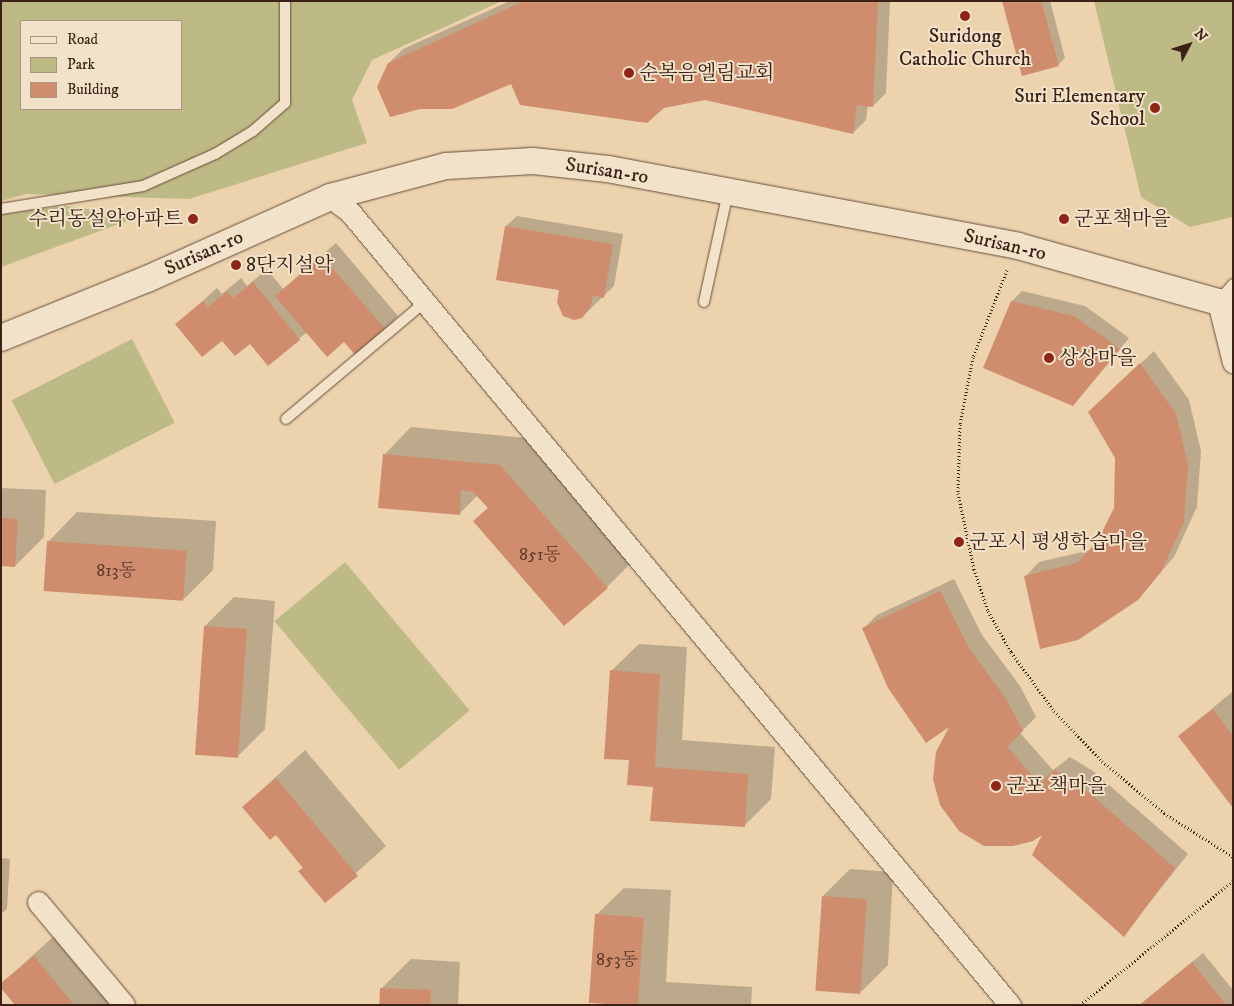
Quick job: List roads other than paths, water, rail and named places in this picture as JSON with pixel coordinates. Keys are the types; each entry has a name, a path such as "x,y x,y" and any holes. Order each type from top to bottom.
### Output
{"street":[{"name":"Surisan-ro","path":"1,338 147,279 330,197 446,166 532,161 608,170 1018,246 1228,296"},
{"path":"330,197 350,212 1010,1005"},
{"path":"1228,296 1233,362"},
{"path":"38,902 124,1005"}],"lane":[{"path":"1,210 143,186 215,154 253,131 285,103 285,1"},
{"path":"704,302 728,192"},
{"path":"286,419 425,302"}],"place":[{"name":"Suridong Catholic Church","path":"965,16"},
{"name":"순복음엘림교회","path":"629,73"},
{"name":"Suri Elementary School","path":"1155,108"},
{"name":"수리동설악아파트","path":"193,219"},
{"name":"군포책마을","path":"1064,219"},
{"name":"8단지설악","path":"236,265"},
{"name":"상상마을","path":"1049,358"},
{"name":"군포시 평생학습마을","path":"959,542"},
{"name":"군포 책마을","path":"996,786"}]}
